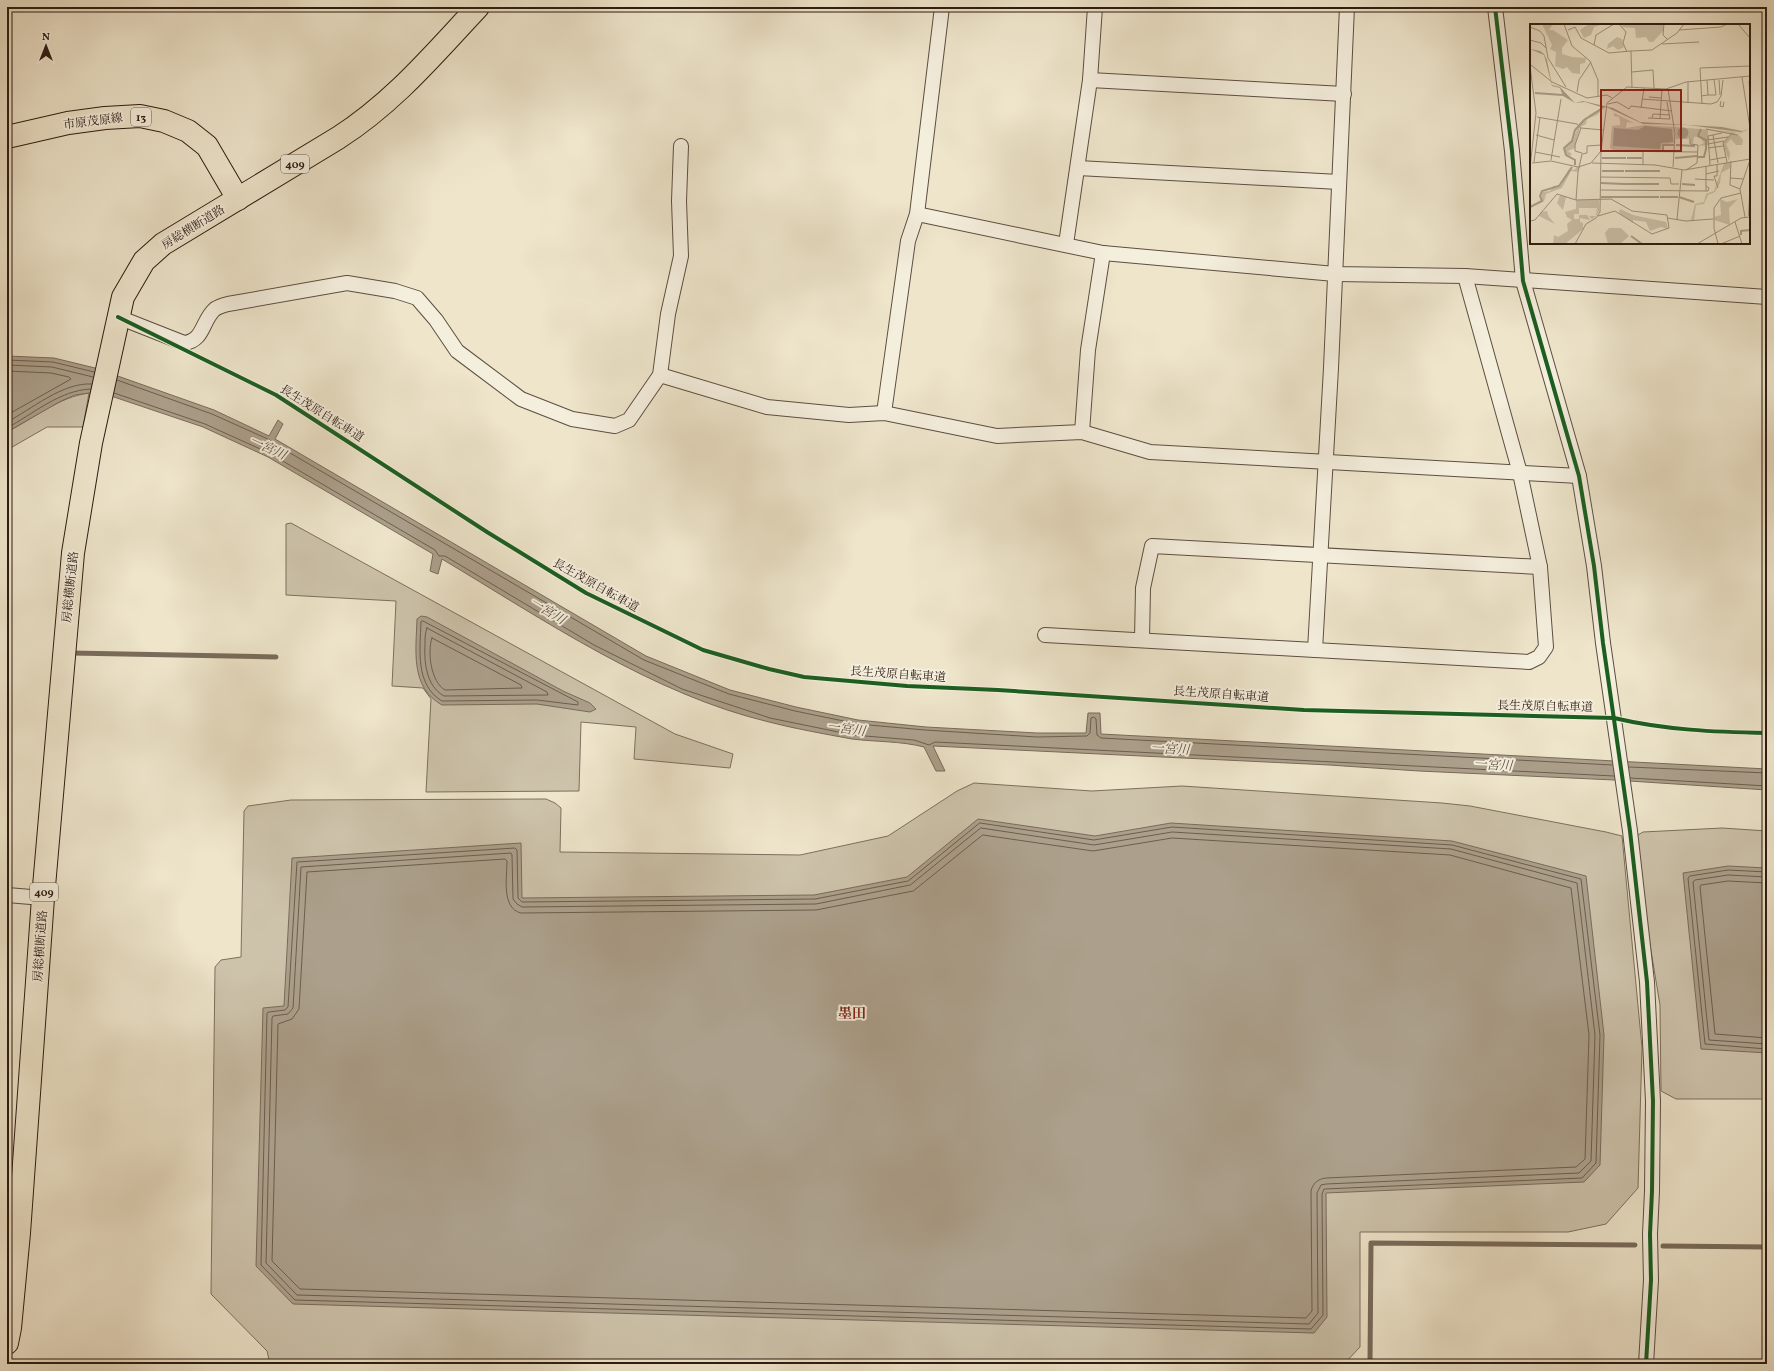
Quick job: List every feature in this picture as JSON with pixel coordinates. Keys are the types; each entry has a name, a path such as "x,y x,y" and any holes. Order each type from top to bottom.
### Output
{"main road":[{"name":"房総横断道路","path":"7,1343 10,1328 13,1233 44,898 73,553 92,443 123,297 144,261 163,244 367,118 407,82 478,7"},
{"name":"市原茂原線","path":"7,137 68,123 105,118 140,116 164,120 188,131 207,146 238,199"}],"street":[{"path":"884,412 908,241 917,214 942,7"},
{"path":"1066,244 1090,80 1095,7"},
{"path":"1315,650 1344,94 1347,7"},
{"path":"1495,7 1512,151 1523,281 1579,476 1594,566 1630,831 1647,982 1653,1101 1650,1234 1651,1280 1646,1364"},
{"path":"1090,80 1344,94"},
{"path":"118,318 184,343 192,342 198,336 215,309 228,304 347,283 395,291 417,298 436,320 457,351 521,399 572,419 615,426 629,420 660,375 668,314 681,256 679,201 681,146"},
{"path":"1078,168 1339,182"},
{"path":"917,214 1066,244 1103,253 1335,274 1465,276 1767,297"},
{"path":"1082,432 1088,350 1103,253"},
{"path":"1045,635 1142,639 1529,662 1539,657 1546,648 1540,567 1520,473 1465,276"},
{"path":"660,375 767,407 849,415 884,412 998,436 1082,432 1150,452 1579,476"},
{"path":"1142,639 1143,588 1152,546 1540,567"},
{"path":"7,895 44,898"}],"shaded area":[{"path":"89,393 83,427 47,427 7,450 7,432 57,403 78,395"},
{"path":"291,523 675,734 733,754 730,768 634,759 636,727 581,722 579,791 426,792 431,699 423,688 392,686 396,601 286,595 286,524"},
{"path":"974,783 1092,791 1182,786 1442,803 1470,806 1622,836 1642,1048 1638,1188 1606,1224 1568,1232 1360,1232 1360,1347 1344,1364 270,1364 267,1351 211,1294 215,967 221,960 241,957 244,811 248,806 291,800 546,799 555,803 561,808 560,852 800,855 888,836 957,791"},
{"path":"1722,828 1767,831 1767,1099 1676,1099 1661,1091 1660,1005 1650,945 1636,836 1643,832"}],"water":[{"name":"一宮川","path":"7,356 54,358 95,368 214,410 269,436 278,420 283,424 275,439 646,656 730,690 796,707 858,720 926,727 1037,733 1086,733 1088,713 1100,713 1101,734 1767,769 1767,790 1614,780 933,746 945,771 936,771 924,747 852,739 769,722 726,709 683,693 641,674 559,630 442,559 438,574 430,571 433,554 268,457 203,427 114,397 89,393 75,395 61,401 7,432"},
{"path":"421,616 427,617 563,691 590,703 596,709 590,712 537,704 442,705 424,688 417,667 417,619"},
{"path":"978,819 1095,836 1171,823 1452,841 1586,876 1604,1035 1600,1165 1584,1182 1326,1193 1327,1317 1314,1333 293,1304 256,1266 263,1008 284,1006 292,858 521,843 522,898 814,895 907,877"},
{"path":"1728,866 1767,868 1767,1053 1701,1049 1683,873"}],"waterway":[{"path":"71,653 276,657"},
{"path":"1370,1364 1371,1243 1635,1245"},
{"path":"1663,1246 1767,1247"}],"cycle path":[{"path":"1495,7 1512,151 1523,281 1579,476 1594,566 1603,643 1630,831 1647,982 1653,1101 1650,1234 1651,1280 1646,1364"},
{"name":"長生茂原自転車道","path":"118,317 276,395 487,532 586,593 703,650 769,669 804,677 907,686 998,690 1304,710 1614,718 1690,730 1767,733"}],"district":[{"name":"墨田","path":"852,1013"}]}
